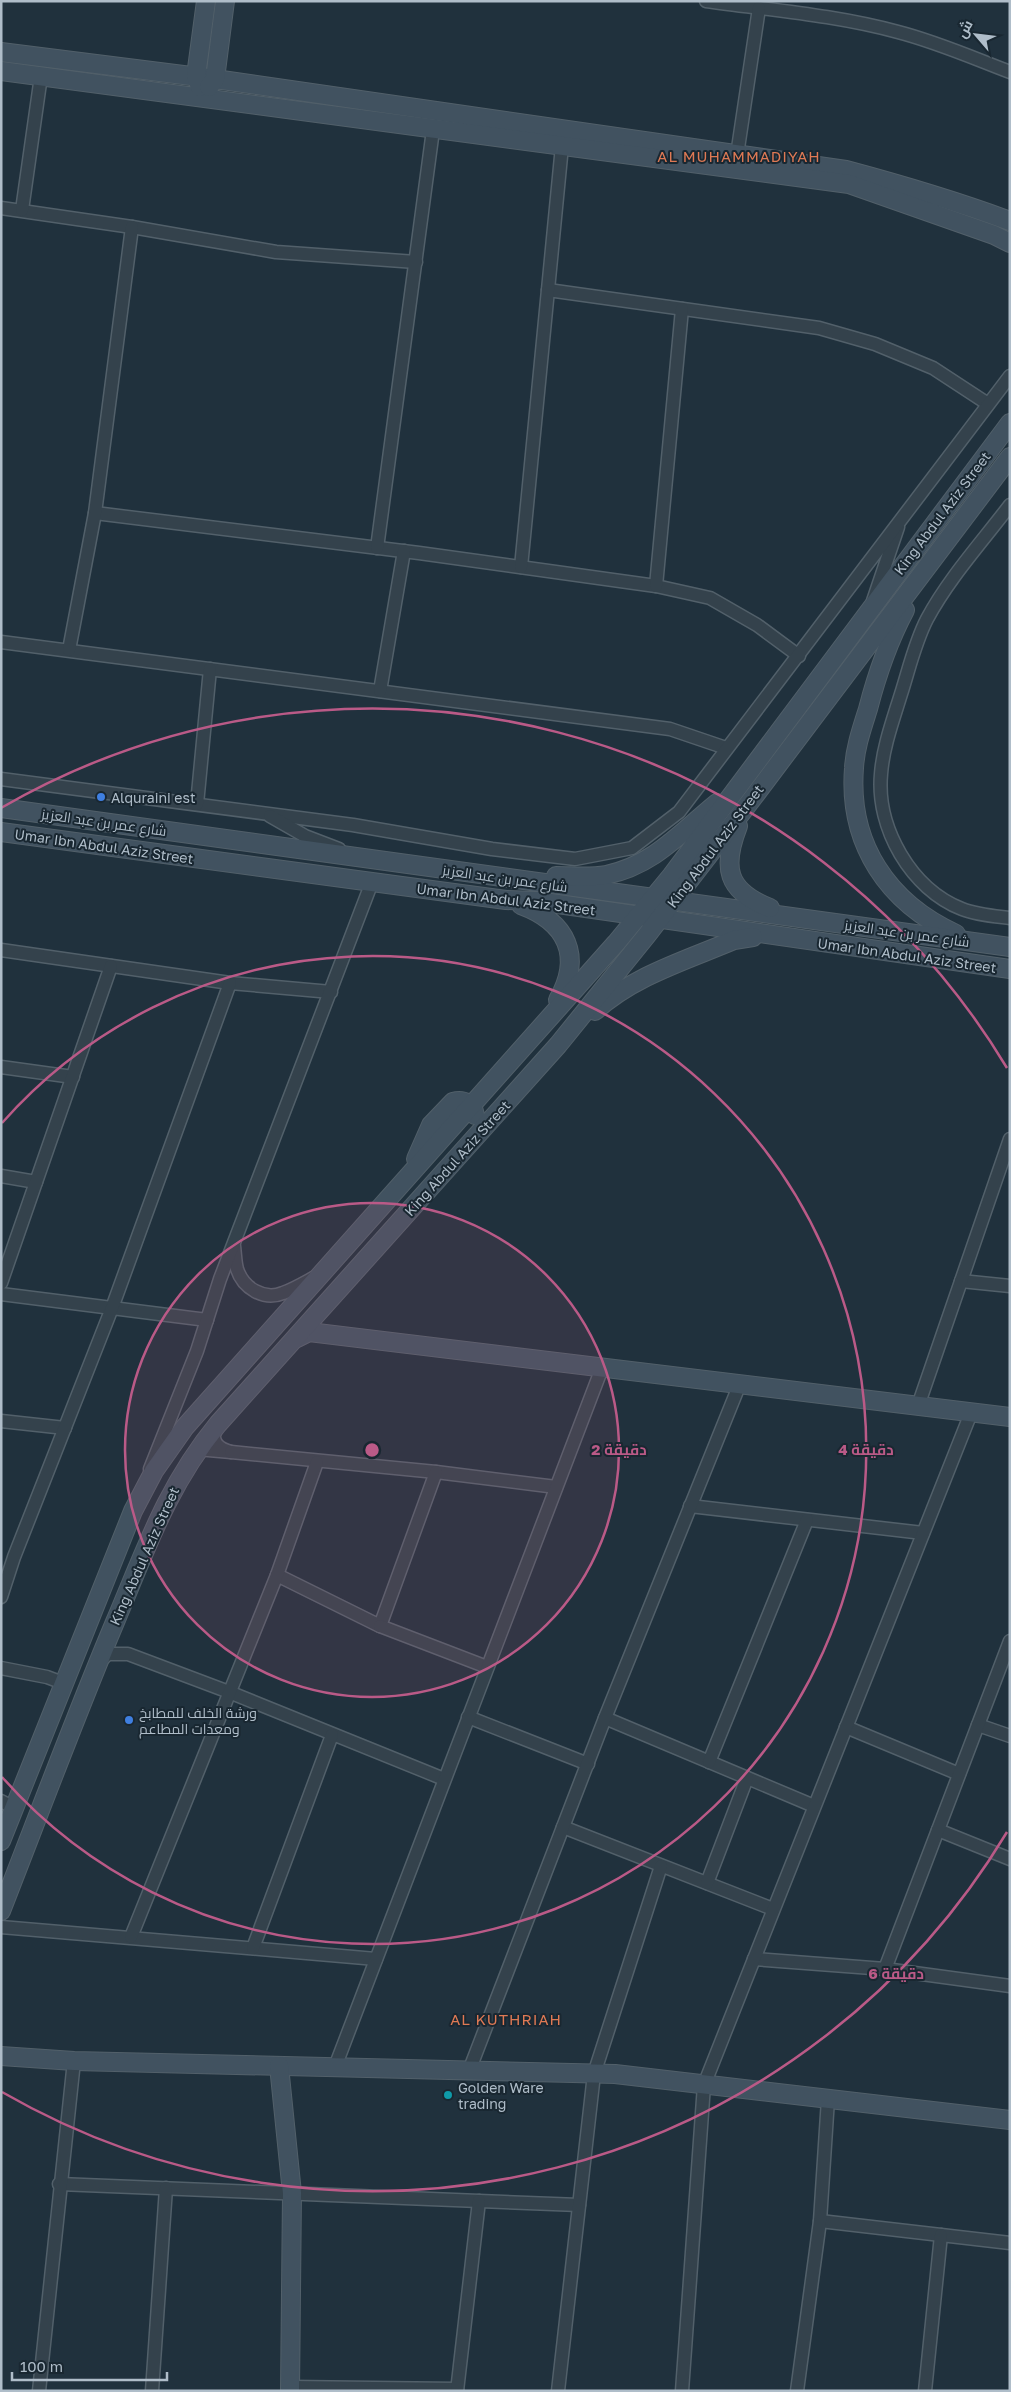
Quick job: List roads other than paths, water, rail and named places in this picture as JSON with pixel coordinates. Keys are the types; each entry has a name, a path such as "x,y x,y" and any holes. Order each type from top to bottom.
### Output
{"street":[{"path":"203,96 196,76 206,1"},
{"path":"203,96 214,79 226,1"},
{"path":"706,1 846,20 899,32 953,49 1010,72"},
{"path":"737,155 760,8"},
{"path":"1,52 196,76 846,170 915,188 1010,222"},
{"path":"1,71 203,96 433,130 849,184 994,235 1010,243"},
{"path":"22,210 41,76"},
{"path":"377,548 433,130"},
{"path":"521,567 562,146"},
{"path":"1,208 132,227 276,252 416,262"},
{"path":"69,650 95,512 132,227"},
{"path":"548,290 819,328 875,344 933,368 988,404"},
{"path":"656,586 682,309"},
{"path":"1,778 353,824 492,848 575,859 632,848 679,812 1010,376"},
{"name":"King Abdul Aziz Street","path":"1,1841 8,1804 63,1683 133,1511 154,1471 185,1427 638,917 1010,423"},
{"name":"King Abdul Aziz Street","path":"1,1911 98,1662 161,1511 198,1449 218,1424 558,1045 659,920 746,807 1010,457"},
{"path":"1010,505 941,596 927,620 917,644 884,752 880,776 883,811 889,830 904,860 929,888 959,908 1010,928"},
{"path":"95,512 404,551 656,586 710,598 757,625 799,656"},
{"path":"869,610 902,516"},
{"path":"380,691 404,551"},
{"path":"927,566 896,627 878,670 857,748 853,781 854,801 856,816 866,846 880,874 890,886 902,900 925,919 975,943"},
{"path":"1,642 670,729 726,748"},
{"path":"197,804 210,669"},
{"path":"505,878 605,875 638,865 666,848 737,787"},
{"path":"746,807 728,857 731,875 740,890 754,902 794,917"},
{"name":"شارع عمر بن عبد العزيز","path":"1,808 1010,947"},
{"path":"264,813 305,836 360,857"},
{"name":"Umar Ibn Abdul Aziz Street","path":"1,832 506,900 537,901 1010,969"},
{"path":"133,1511 197,1351 234,1243 372,882"},
{"path":"506,900 536,911 546,918 563,935 568,947 570,958 567,982 545,1023"},
{"path":"979,915 1010,918"},
{"path":"558,1045 610,997 628,986 734,940 768,935"},
{"path":"1,950 230,983 331,992"},
{"path":"1,1283 112,966"},
{"path":"1,1597 14,1557 112,1308 230,983"},
{"path":"1,1067 73,1077"},
{"path":"378,1247 406,1203 472,1130 475,1124 475,1113 471,1106"},
{"path":"918,1406 1010,1139"},
{"path":"1,1176 36,1182"},
{"path":"234,1243 237,1268 240,1276 249,1287 260,1294 282,1294 321,1274"},
{"path":"961,1280 1010,1286"},
{"path":"1,1294 207,1320"},
{"path":"331,1300 324,1313 324,1323 330,1332 339,1336"},
{"path":"297,1338 309,1332 739,1386 1010,1417"},
{"path":"335,2067 602,1368"},
{"path":"469,2071 605,1718 739,1386"},
{"path":"682,2391 704,2085 971,1413"},
{"path":"1,1421 65,1428"},
{"path":"218,1424 213,1435 215,1442 222,1449 231,1452"},
{"path":"198,1449 436,1472 556,1487"},
{"path":"131,1937 277,1575 317,1462"},
{"path":"380,1626 436,1472"},
{"path":"690,1506 923,1533"},
{"path":"709,1762 808,1520"},
{"path":"1,1555 14,1557"},
{"path":"277,1575 380,1626 487,1667"},
{"path":"75,1722 81,1684 115,1595 110,1588 100,1592"},
{"path":"885,1969 1010,1641"},
{"path":"98,1662 108,1654 122,1652 229,1692 444,1779"},
{"path":"1,1668 47,1677 63,1683"},
{"path":"468,1717 588,1764"},
{"path":"605,1718 814,1806"},
{"path":"978,1725 1010,1736"},
{"path":"846,1727 959,1774"},
{"path":"253,1948 332,1735"},
{"path":"707,1884 747,1778"},
{"path":"563,1827 773,1909"},
{"path":"938,1830 1010,1859"},
{"path":"558,2391 594,2074 661,1866"},
{"path":"1,1927 376,1959"},
{"path":"754,1959 885,1969 1010,1986"},
{"path":"1,2056 74,2061 594,2074 1010,2120"},
{"path":"39,2391 59,2184 74,2061"},
{"path":"279,2066 292,2193 290,2389 457,2390 478,2201"},
{"path":"797,2391 820,2221 828,2099"},
{"path":"59,2184 579,2205"},
{"path":"152,2391 166,2188"},
{"path":"820,2221 1010,2243"},
{"path":"924,2391 941,2235"}],"place":[{"name":"Alquraini est","path":"101,797"},
{"name":"ورشة الخلف للمطابخ ومعدات المطاعم","path":"129,1720"},
{"name":"Golden Ware trading","path":"448,2095"}],"district":[{"name":"AL MUHAMMADIYAH","path":"739,156"},
{"name":"AL KUTHRIAH","path":"506,2019"}]}
